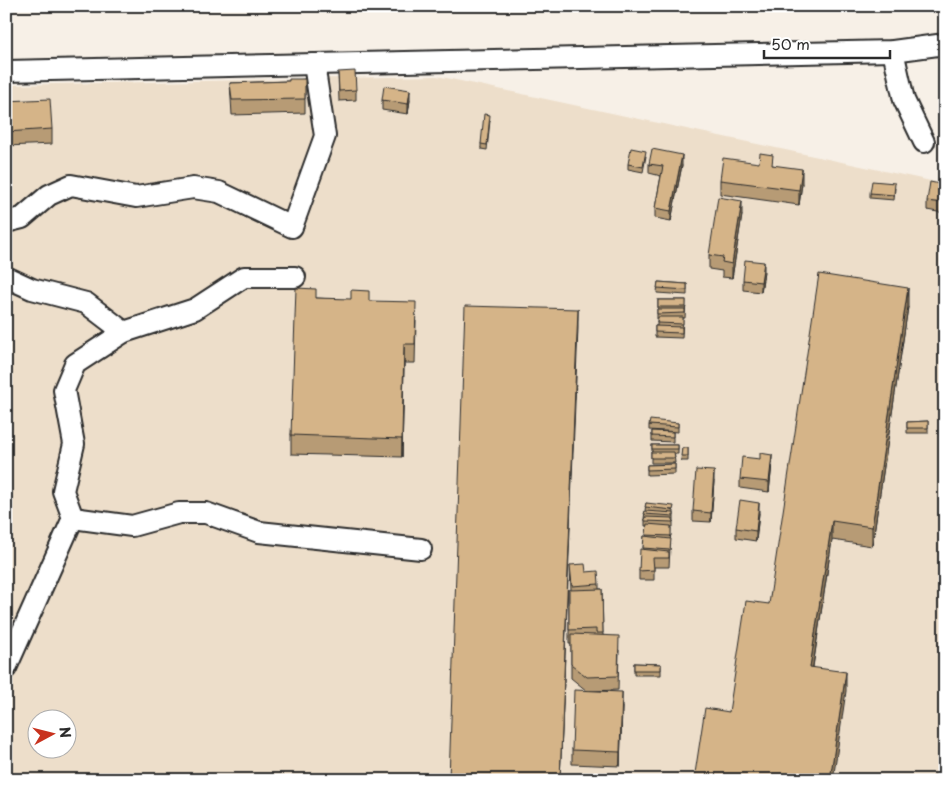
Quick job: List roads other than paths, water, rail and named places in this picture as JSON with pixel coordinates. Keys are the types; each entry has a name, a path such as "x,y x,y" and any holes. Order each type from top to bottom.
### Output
{"street":[{"path":"6,71 893,51 945,44"},
{"path":"893,51 904,100 924,142"},
{"path":"6,222 22,218 49,195 71,185 136,197 193,188 219,192 292,227 325,136 314,64"},
{"path":"6,668 73,518 63,491 74,444 64,390 75,364 124,332 195,309 244,277 295,277"},
{"path":"6,278 32,290 86,303 124,332"},
{"path":"73,518 132,526 179,513 206,513 259,532 421,550"}]}
